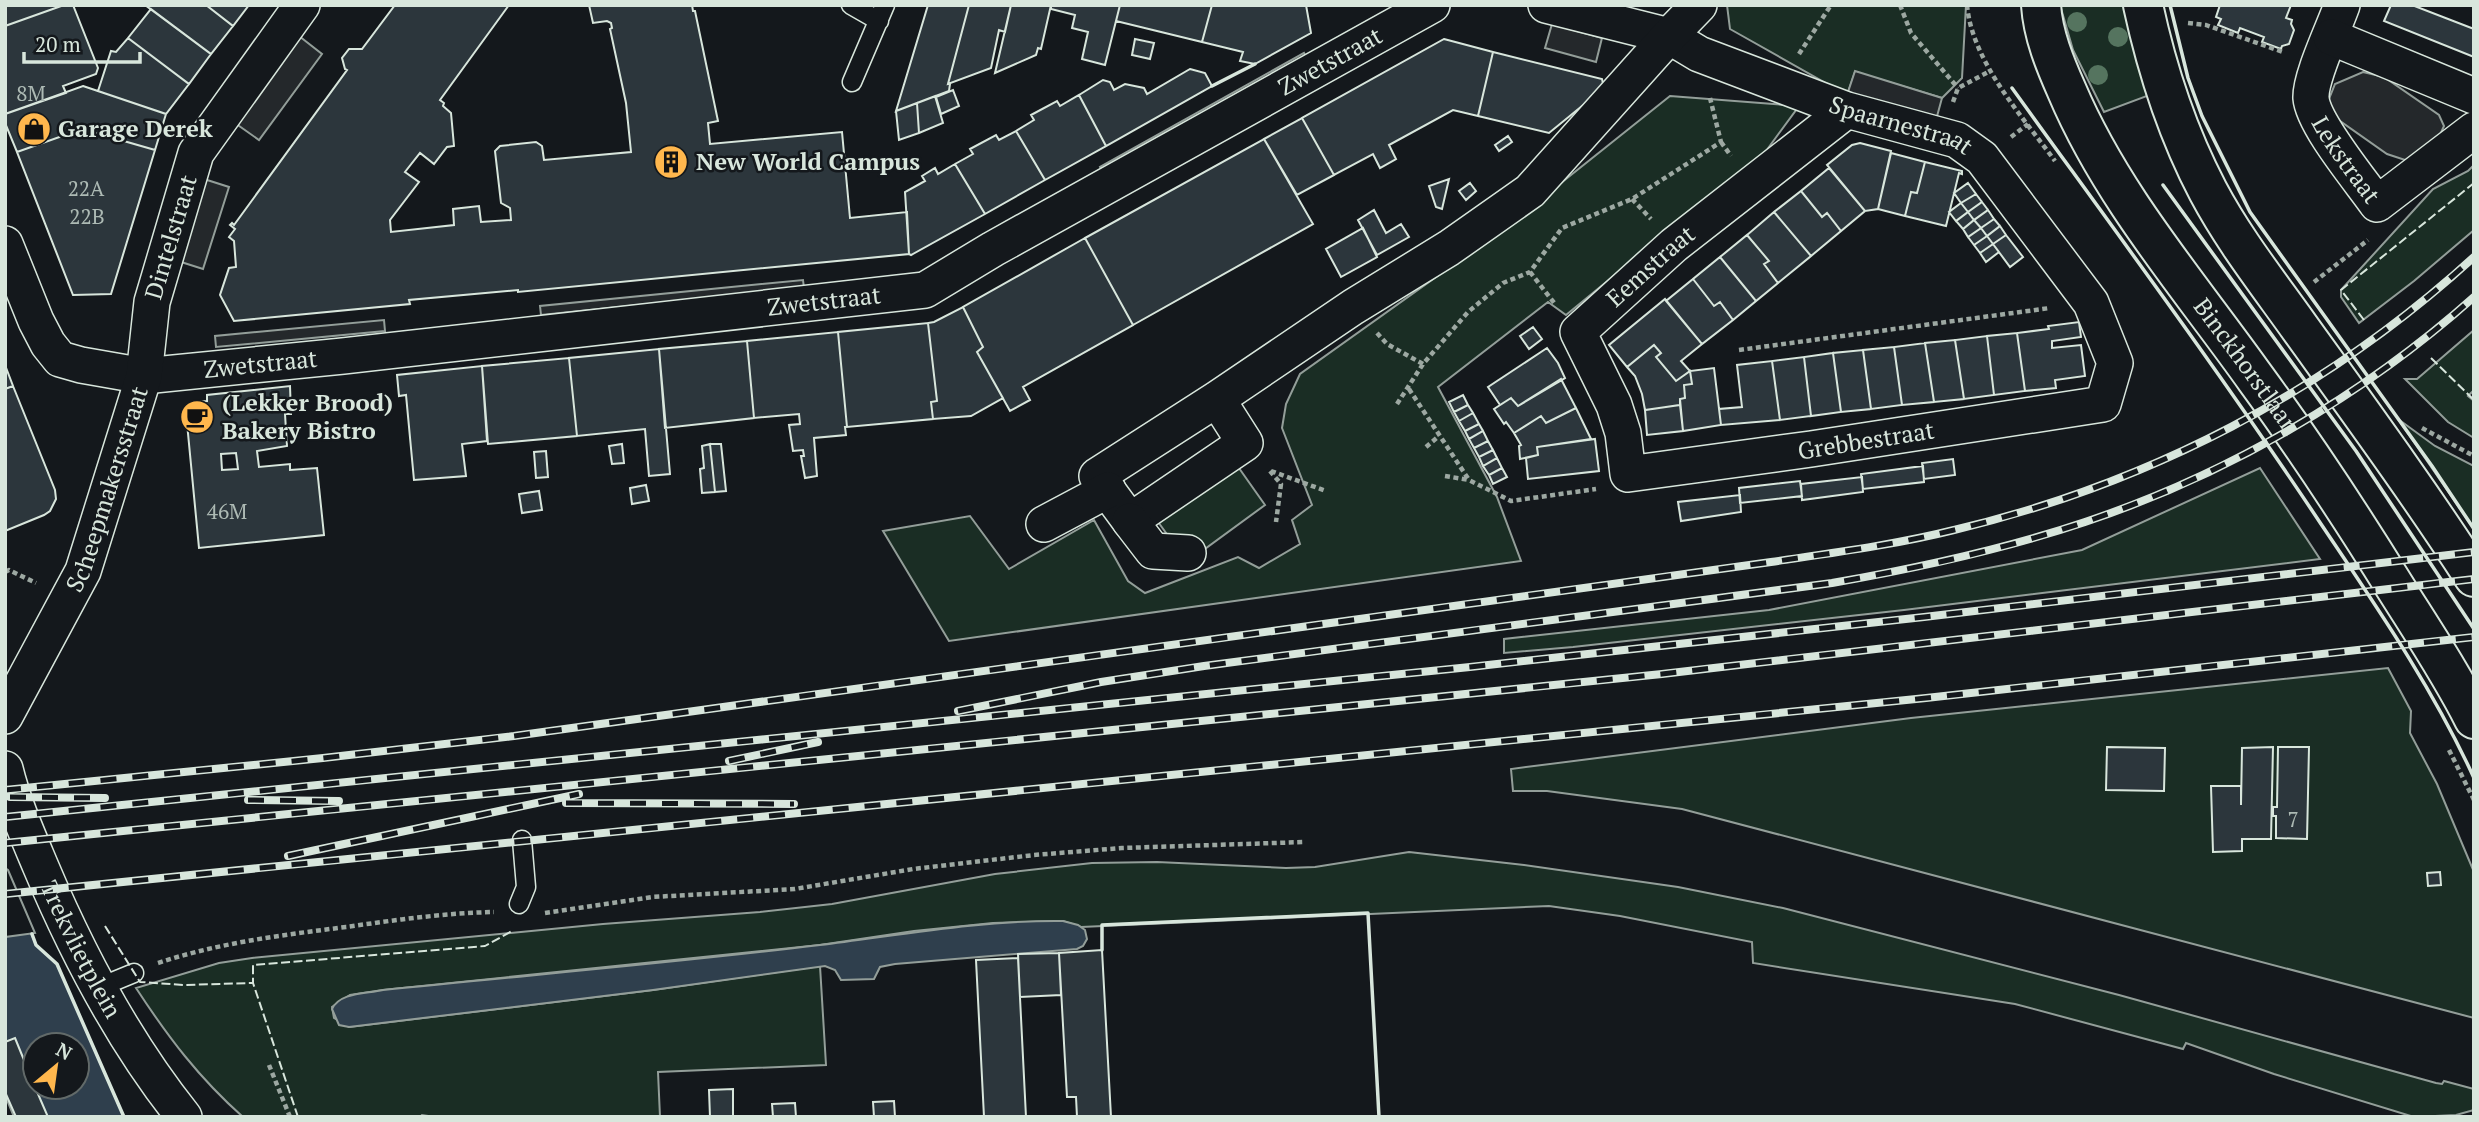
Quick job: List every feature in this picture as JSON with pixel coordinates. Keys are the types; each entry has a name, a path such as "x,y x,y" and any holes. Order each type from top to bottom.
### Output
{"main road":[{"name":"Binckhorstlaan","path":"2041,5 2045,32 2057,69 2073,106 2109,172 2150,234 2296,435 2376,556 2447,670 2474,719"},
{"path":"2143,5 2169,103 2195,165 2223,217 2474,578"}],"street":[{"name":"Dintelstraat","path":"144,376 152,302 196,153 302,5"},
{"name":"Zwetstraat","path":"144,376 925,290 1432,5"},
{"name":"Spaarnestraat","path":"1546,5 1669,36 1699,54 1847,110 1957,140 1982,158 2091,303 2115,363 2103,404"},
{"path":"1188,553 1153,551 1097,476 1353,307 1449,248 1530,191 1699,5"},
{"path":"2331,36 2474,96"},
{"name":"Lekstraat","path":"2331,36 2312,85 2311,99 2317,118 2377,204 2474,130"},
{"name":"Eemstraat","path":"1628,474 1623,433 1614,405 1578,332 1674,245 1847,110"},
{"name":"Scheepmakersstraat","path":"5,244 36,321 48,344 60,359 144,376 83,571 5,716"},
{"path":"1130,521 1245,443 1217,399"},
{"name":"Grebbestraat","path":"1628,474 2103,404"},
{"path":"1044,524 1108,491"},
{"name":"Trekvlietplein","path":"5,769 23,822 76,944 142,1058 184,1117"}],"lane":[{"path":"851,5 882,13 852,82"},
{"path":"522,840 526,908"},
{"path":"100,987 134,973"}],"path":[{"path":"1779,83 1832,5"},
{"path":"1900,5 1911,33 1958,88"},
{"path":"2180,22 2331,36"},
{"path":"1397,404 1423,365 1468,312 1503,283 1530,272 1562,228 1632,199 1721,142 1699,54"},
{"path":"1945,136 1958,88 1990,71"},
{"path":"2311,284 2391,222 2377,204"},
{"path":"2305,275 2317,294"},
{"path":"1739,349 2091,303"},
{"path":"1353,307 1387,344 1423,365"},
{"path":"1409,389 1469,480"},
{"path":"2418,425 2474,456"},
{"path":"1426,447 1439,436"},
{"path":"1276,522 1281,484 1269,470 1326,491"},
{"path":"1445,476 1469,480 1511,501 1600,488 1628,474"},
{"path":"526,908 581,909 652,897 795,889 924,867 1034,855 1122,848 1305,842"},
{"path":"134,973 175,958 244,942 391,920 500,912"},
{"path":"269,1065 290,1117"}],"green space":[{"path":"1727,5 1966,5 1962,78 1942,98 1855,72 1847,95 1730,29"},
{"path":"2060,5 2123,5 2147,96 2104,112 2073,50"},
{"path":"1670,96 1799,106 1766,151 1566,315 1548,302 1438,387 1497,497 1521,561 949,641 883,531 970,516 1009,569 1094,520 1128,581 1145,593 1238,557 1259,568 1300,544 1292,520 1312,505 1282,428 1286,404 1300,374 1502,230"},
{"path":"2474,165 2474,230 2359,323 2341,297 2341,290 2433,189 2468,171"},
{"path":"2474,330 2474,390 2468,396 2474,401 2474,438 2448,422 2405,379 2417,379"},
{"path":"2398,419 2435,446 2474,466 2474,529"},
{"path":"1234,461 1265,505 1187,562 1156,519"},
{"path":"2260,468 2320,559 1904,610 1504,653 1504,639 1769,610 2082,550"},
{"path":"2388,668 2411,711 2410,733 2437,784 2474,872 2474,1018 1682,809 1547,791 1513,791 1511,769 1911,718"},
{"path":"1409,852 1678,887 1783,908 2119,995 2436,1083 2442,1084 2444,1081 2474,1089 2474,1110 2456,1115 2414,1117 2274,1074 2186,1043 2183,1049 2015,1004 1753,963 1752,942 1620,916 1549,906 1081,927 1063,921 993,923 820,945 383,990 350,995 332,1007 334,1018 349,1027 653,990 820,966 826,1065 658,1072 660,1117 243,1117 185,1056 136,988 219,963 252,958 832,904 995,874 1092,863 1157,862 1315,867"}],"shaded area":[{"path":"1552,24 1602,38 1596,62 1545,48"},
{"path":"299,36 322,54 259,140 235,123"},
{"path":"1304,53 1309,63 1105,177 1100,167"},
{"path":"1855,71 1942,98 1936,120 1847,95"},
{"path":"2363,72 2384,77 2439,115 2444,126 2435,146 2408,161 2387,154 2333,116 2327,104 2335,84"},
{"path":"204,179 229,187 203,269 178,261"},
{"path":"803,280 804,288 541,315 540,306"},
{"path":"384,320 385,331 216,347 215,336"}],"water":[{"path":"5,872 36,945 57,964 86,1031 21,1031 21,1101 91,1101 91,1042 124,1117 14,1117 5,1095"},
{"path":"1063,921 1085,930 1087,939 1083,946 1077,949 895,964 880,967 874,979 841,980 835,970 825,966 349,1027 339,1025 332,1009 341,999 383,990 711,958 971,926"}],"pier":[{"path":"5,868 8,870 35,933 5,937"}],"building":[{"path":"5,5 64,5 5,26"},
{"path":"64,5 73,5 98,68 96,74 63,86 66,93 5,114 5,26"},
{"path":"145,5 206,5 233,26 211,54"},
{"path":"206,5 249,5 233,26"},
{"name":"New World Campus","path":"395,5 509,5 440,100 451,113 454,146 447,147 434,164 420,153 405,172 419,182 390,220 391,232 454,225 453,209 479,206 481,222 511,220 510,208 501,203 495,151 500,146 536,142 542,146 544,160 631,152 626,103 611,23 593,23 589,5 692,5 718,121 708,123 710,144 842,132 850,218 907,212 909,254 409,300 410,304 234,321 220,295 229,268 236,267 234,241 229,237 235,229 230,225 234,225 347,70 342,58 349,49 362,49"},
{"path":"928,5 969,5 948,84 949,91 896,111"},
{"path":"969,5 1011,5 1005,32 999,30 991,68 948,84"},
{"path":"1011,5 1051,5 1041,49 1038,48 1036,55 995,73"},
{"path":"1051,5 1120,5 1105,65 1082,59 1088,32 1072,28 1075,15 1051,9"},
{"path":"1120,5 1212,5 1202,42 1116,21"},
{"path":"1212,5 1306,5 1311,33 1255,64 1240,61 1243,52 1202,42"},
{"path":"2220,5 2291,5 2286,18 2292,20 2294,30 2289,44 2281,49 2262,42 2264,37 2240,28 2238,33 2218,25 2221,19 2216,17"},
{"path":"2391,5 2412,5 2474,29 2474,57 2384,21"},
{"path":"151,9 211,54 189,84 128,38"},
{"path":"128,38 189,84 166,114 98,91 111,51 116,52"},
{"path":"1135,39 1154,43 1150,59 1132,55"},
{"path":"1444,39 1493,52 1478,116 1453,110 1389,145 1396,159 1380,168 1373,154 1334,175 1302,118"},
{"path":"1493,52 1602,79 1604,88 1549,133 1478,116"},
{"path":"1190,69 1205,73 1212,86 1106,146 1079,95 1103,80 1110,82 1114,90 1125,84 1144,88 1147,94"},
{"path":"83,86 166,114 155,150 82,129 17,152 5,123 5,114"},
{"path":"953,90 959,106 941,114 936,97"},
{"path":"1079,95 1106,146 1045,180 1016,131 1034,120 1031,115 1057,101 1060,106"},
{"path":"935,96 943,123 919,133 917,103"},
{"path":"917,103 919,133 899,140 896,111"},
{"path":"1302,118 1334,175 1297,195 1264,139"},
{"path":"82,129 155,150 111,294 73,295 17,152"},
{"path":"1016,131 1045,180 985,214 955,164 973,154 970,149 996,135 999,140"},
{"path":"1508,136 1512,142 1499,151 1495,145"},
{"path":"1264,139 1313,224 1133,325 1085,238"},
{"path":"1860,143 1891,151 1878,209 1865,211 1827,165 1852,145"},
{"path":"1891,153 1925,162 1917,193 1911,192 1905,216 1878,209"},
{"path":"1925,162 1962,171 1962,174 1959,173 1946,226 1905,216 1911,192 1917,193"},
{"path":"955,164 985,214 911,255 905,192 925,181 922,176 935,168 938,174"},
{"path":"1829,168 1865,211 1841,231 1827,213 1822,217 1801,191"},
{"path":"1449,179 1442,209 1436,207 1429,186"},
{"path":"1470,183 1476,191 1466,200 1459,191"},
{"path":"1968,183 1976,194 1961,203 1954,193"},
{"path":"1801,191 1822,217 1827,213 1841,231 1811,256 1774,212"},
{"path":"1976,194 1982,202 1968,212 1961,203"},
{"path":"1982,202 1988,210 1974,220 1968,212"},
{"path":"1961,203 1968,212 1956,221 1949,212"},
{"path":"1374,210 1386,233 1401,224 1409,237 1377,255 1358,220"},
{"path":"1988,210 1994,219 1981,228 1974,220"},
{"path":"1774,212 1811,256 1778,283 1764,264 1769,261 1747,235"},
{"path":"1968,212 1974,220 1963,229 1956,221"},
{"path":"1994,219 2000,226 1987,236 1981,228"},
{"path":"1974,220 1981,228 1968,237 1963,229"},
{"path":"2000,226 2006,235 1993,244 1987,236"},
{"path":"1363,228 1377,257 1341,277 1326,249"},
{"path":"1981,228 1987,236 1974,245 1968,237"},
{"path":"1747,235 1769,261 1764,264 1778,283 1756,301 1720,257"},
{"path":"2006,235 2023,257 2010,267 1993,244"},
{"path":"1987,236 1993,244 1980,253 1974,245"},
{"path":"1085,238 1133,325 1023,387 1030,400 1010,411 977,352 983,347 963,307"},
{"path":"1993,244 1999,252 1986,262 1980,253"},
{"path":"1720,257 1756,301 1733,320 1720,302 1714,306 1693,279"},
{"path":"1693,279 1714,306 1720,302 1733,320 1702,344 1666,301"},
{"path":"1665,299 1702,344 1681,361 1690,371 1676,381 1656,357 1661,353 1654,345 1627,367 1609,345"},
{"path":"963,307 983,347 977,352 1003,398 971,416 933,419 931,402 937,401 928,323"},
{"path":"2079,322 2081,337 2052,341 2052,348 2081,345 2085,376 2055,380 2056,388 2025,391 2017,333"},
{"path":"928,323 937,401 931,402 933,419 847,427 838,332"},
{"path":"1533,327 1542,339 1529,349 1520,336"},
{"path":"838,332 846,435 814,438 817,476 805,478 801,456 804,456 803,450 793,451 789,425 800,424 799,414 754,418 747,341"},
{"path":"2017,333 2025,391 1994,395 1987,336"},
{"path":"1987,336 1994,395 1964,399 1955,340"},
{"path":"1955,340 1964,399 1934,402 1925,343"},
{"path":"747,341 754,418 665,428 659,349"},
{"path":"1925,343 1934,402 1902,405 1894,347"},
{"path":"1654,345 1661,353 1656,357 1676,381 1690,371 1692,384 1684,385 1685,398 1680,399 1680,405 1645,410 1635,376 1627,367"},
{"path":"1894,347 1902,405 1871,409 1863,350"},
{"path":"1547,348 1565,378 1518,406 1511,398 1500,405 1488,387"},
{"path":"659,349 670,474 649,476 645,429 577,436 569,358"},
{"path":"1863,350 1871,409 1841,412 1833,353"},
{"path":"1833,353 1841,412 1811,416 1804,357"},
{"path":"1804,357 1811,416 1780,420 1772,361"},
{"path":"569,358 577,436 488,444 482,366"},
{"path":"1772,361 1780,420 1721,425 1719,409 1742,407 1737,365"},
{"path":"5,365 13,386 5,389"},
{"path":"482,366 487,441 462,444 466,476 414,480 406,395 399,396 397,375"},
{"path":"1714,368 1721,425 1683,431 1680,399 1685,398 1684,385 1692,384 1690,371"},
{"path":"1561,379 1576,408 1546,423 1541,416 1514,433 1494,409 1511,398 1518,406"},
{"path":"13,386 55,490 56,499 50,511 44,515 5,531 5,389"},
{"path":"290,386 291,414 285,414 287,446 257,451 259,467 290,464 290,470 317,468 324,535 199,548 188,412 184,410 193,402 207,401 207,395","holes":["236,453 238,469 222,470 221,454"]},
{"path":"1463,395 1468,405 1454,412 1449,402"},
{"path":"1468,405 1473,413 1459,421 1454,412"},
{"path":"1680,405 1683,431 1647,435 1645,410"},
{"path":"1576,408 1591,439 1537,447 1538,455 1520,459 1521,445 1514,433 1541,416 1546,423"},
{"path":"1473,413 1479,424 1465,431 1459,421"},
{"path":"1479,424 1483,431 1469,439 1465,431"},
{"path":"1483,431 1488,441 1474,448 1469,439"},
{"path":"1595,439 1599,471 1528,479 1526,458 1538,455 1537,447"},
{"path":"1488,441 1493,450 1479,457 1474,448"},
{"path":"622,444 624,463 612,464 609,446"},
{"path":"710,444 721,444 726,491 715,492"},
{"path":"710,444 715,492 702,493 702,446"},
{"path":"1493,450 1497,458 1483,466 1479,457"},
{"path":"546,451 548,477 536,478 534,452"},
{"path":"1497,458 1502,468 1489,475 1483,466"},
{"path":"1953,459 1955,475 1924,479 1922,463"},
{"path":"1923,466 1924,482 1863,489 1861,474"},
{"path":"1502,468 1507,477 1493,484 1489,475"},
{"path":"1862,477 1863,492 1802,500 1801,484"},
{"path":"1800,481 1802,496 1740,503 1739,488"},
{"path":"646,485 649,501 632,504 630,488"},
{"path":"539,491 542,510 522,513 519,494"},
{"path":"1740,495 1741,512 1681,521 1678,502"},
{"path":"2107,747 2165,748 2164,791 2106,790"},
{"path":"2273,747 2271,839 2242,839 2242,851 2213,852 2211,786 2241,786 2241,805 2242,748"},
{"path":"2278,747 2309,747 2307,839 2276,838 2276,816 2273,816 2273,807 2277,807"},
{"path":"2440,872 2441,885 2428,886 2427,873"},
{"path":"1102,950 1111,1117 1077,1117 1076,1097 1067,1097 1059,953"},
{"path":"1059,953 1061,995 1020,997 1018,954"},
{"path":"1018,958 1026,1117 984,1117 976,960"},
{"path":"15,1038 21,1052 21,1101 41,1101 48,1117 16,1117 5,1092 5,1042"},
{"path":"733,1089 733,1117 710,1117 709,1090"},
{"path":"894,1101 895,1117 874,1117 873,1102"},
{"path":"795,1103 796,1117 773,1117 772,1104"}],"railway":[{"path":"5,790 514,736 1771,562 1931,535 2026,511 2096,487 2165,459 2231,427 2296,391 2358,350 2417,306 2474,257"},
{"path":"958,711 1101,682 1204,666 1832,583 1991,550 2138,503 2241,456 2291,429 2386,367 2474,297"},
{"path":"5,817 1470,667 2474,552"},
{"path":"5,843 1662,674 2474,579"},
{"path":"5,894 1926,698 2474,637"},
{"path":"729,761 818,742"},
{"path":"288,856 579,794"},
{"path":"10,797 105,798"},
{"path":"248,800 339,801"},
{"path":"566,803 794,804"}],"fence":[{"path":"2364,320 2341,290 2474,183"},
{"path":"2431,358 2474,400"},
{"path":"105,926 140,982 184,985 253,983"},
{"path":"298,1117 253,983 253,965 485,946 512,931"}],"wall":[{"path":"2170,5 2188,78 2202,116 2250,212 2474,529"},
{"path":"1212,86 1255,64"},
{"path":"2012,88 2284,468 2422,680 2474,778"},
{"path":"2163,185 2356,451 2474,629"},
{"path":"1102,950 1102,925 1368,913 1379,1117"},
{"path":"32,934 36,945 57,964 124,1117"}],"place":[{"name":"Garage Derek","path":"34,129"},
{"name":"New World Campus","path":"671,162"},
{"name":"(Lekker Brood) Bakery Bistro","path":"197,417"}]}
